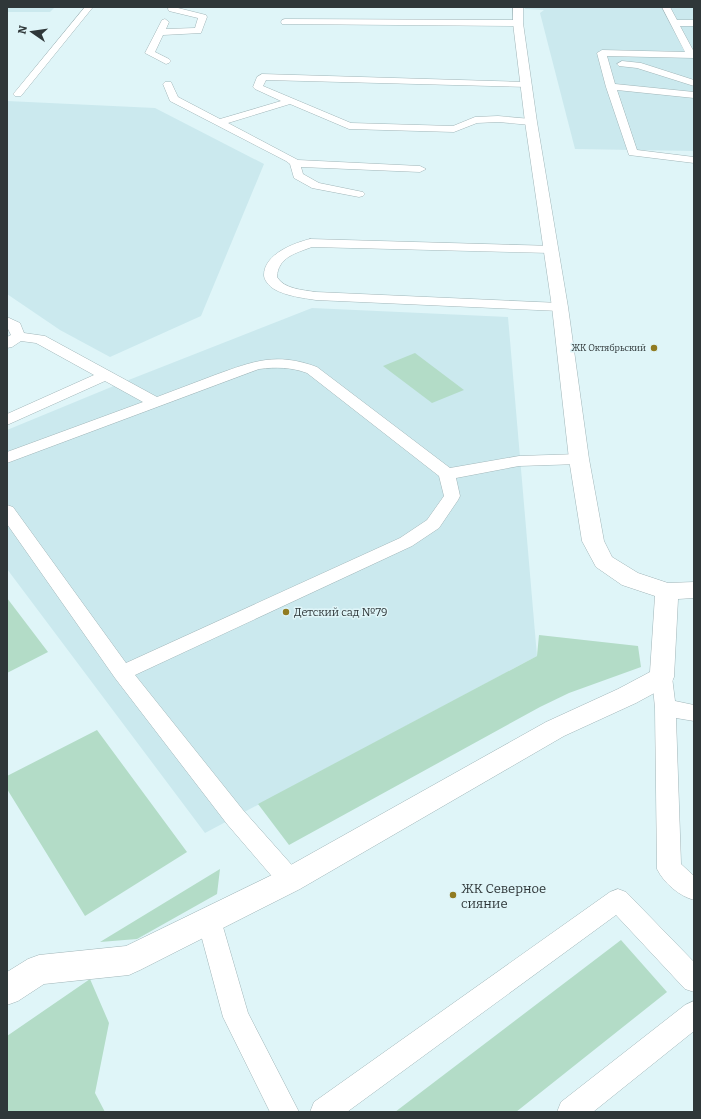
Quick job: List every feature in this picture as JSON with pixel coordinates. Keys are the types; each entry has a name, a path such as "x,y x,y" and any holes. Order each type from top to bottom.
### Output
{"street":[{"path":"518,15 531,122 560,306 579,459 593,541 604,562 630,579 667,591 694,590"},
{"path":"7,990 39,970 129,960 290,880 555,729 627,696 662,677 667,591"}],"lane":[{"path":"18,94 89,7"},
{"path":"666,7 692,55"},
{"path":"160,32 198,31 204,17 173,8 160,32 150,53 166,61"},
{"path":"285,22 518,15"},
{"path":"674,23 694,23"},
{"path":"692,55 602,53 611,87 633,153 694,160"},
{"path":"634,54 638,64"},
{"path":"605,64 638,64 694,82"},
{"path":"526,85 262,78 258,87 349,126 454,129 475,120 498,119 531,122"},
{"path":"168,84 174,99 290,158 295,163 298,176 316,186 359,194"},
{"path":"611,87 694,95"},
{"path":"220,122 291,101"},
{"path":"295,163 420,169"},
{"path":"551,249 310,243 280,256 273,264 270,272 270,278 276,284 287,290 316,296 560,306"},
{"path":"7,321 15,326 13,340 40,339 157,402"},
{"path":"7,458 256,365 275,362 296,364 312,370 447,474 452,496 433,524 406,542 122,673"},
{"path":"7,420 106,375"},
{"path":"447,474 519,461 579,459"},
{"path":"7,511 122,673 235,817 290,880"},
{"path":"662,677 665,708 669,869 690,888 694,889"},
{"path":"665,708 694,713"},
{"path":"324,1112 618,900 694,980"},
{"path":"209,920 236,1017 286,1112"},
{"path":"571,1112 694,1014"}],"shaded area":[{"path":"7,7 55,7 50,12 7,12"},
{"path":"525,7 694,7 694,151 575,149 540,13 544,10 525,9"},
{"path":"7,101 155,108 264,164 201,316 110,357 60,330 7,294"},
{"name":"Детский сад №79","path":"312,308 508,317 537,656 205,833 7,569 7,430 121,383"}],"green space":[{"path":"415,353 464,390 432,403 383,366"},
{"path":"7,598 48,652 7,673"},
{"path":"539,635 638,646 641,667 569,693 540,707 289,845 258,804 537,656"},
{"path":"97,730 187,852 85,916 7,789 7,776"},
{"path":"220,869 217,894 137,939 100,942"},
{"path":"621,940 667,992 516,1112 395,1112"},
{"path":"90,979 109,1023 95,1093 105,1112 7,1112 7,1036"}],"place":[{"name":"ЖК Октябрьский","path":"654,348"},
{"name":"Детский сад №79","path":"286,612"},
{"name":"ЖК Северное сияние","path":"453,895"}]}
